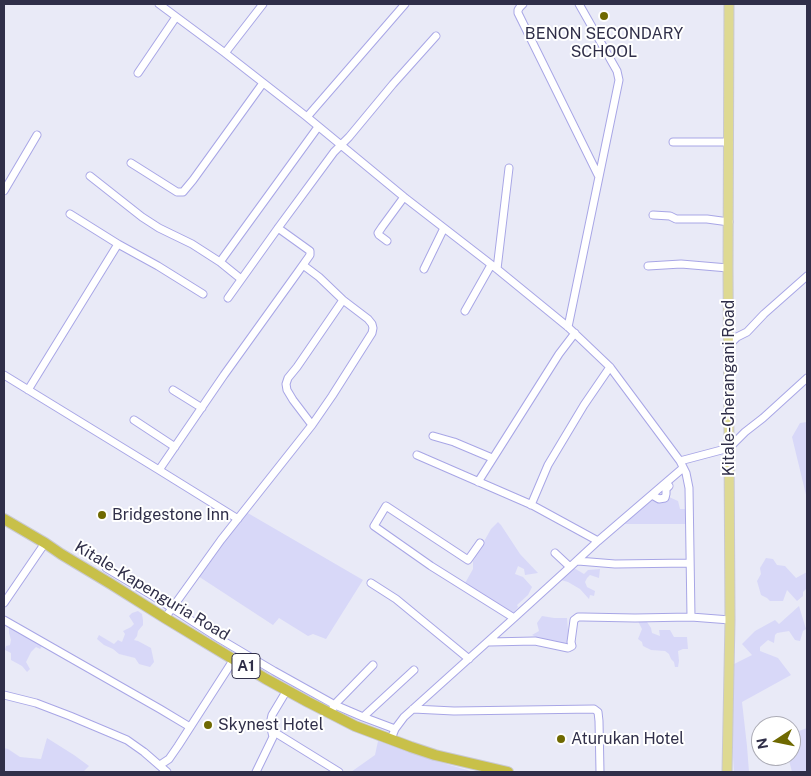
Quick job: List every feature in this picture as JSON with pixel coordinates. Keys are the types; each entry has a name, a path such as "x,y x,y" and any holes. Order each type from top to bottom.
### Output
{"highway":[{"name":"Kitale-Kapenguria Road","path":"4,518 266,679 333,709 356,726 393,734 434,755 508,772"}],"main road":[{"name":"Kitale-Cherangani Road","path":"728,772 730,620 729,4"}],"street":[{"path":"159,4 307,117 404,197 494,267 575,333 610,367 686,473 689,488 691,617"},
{"path":"225,53 263,4"},
{"path":"307,117 405,4"},
{"path":"523,4 518,13 598,176"},
{"path":"568,327 619,80 619,75 611,59 579,4"},
{"path":"138,73 176,18"},
{"path":"228,298 334,152 436,36"},
{"path":"131,163 177,192 183,192 263,83"},
{"path":"220,262 318,127"},
{"path":"4,191 37,135"},
{"path":"673,142 729,142"},
{"path":"465,311 494,267 509,168"},
{"path":"90,176 142,217 159,228 192,244 220,262 241,279"},
{"path":"387,241 378,233 404,197"},
{"path":"70,214 203,294"},
{"path":"654,215 670,216 676,219 707,218 728,222"},
{"path":"159,470 233,362 310,255 310,251 278,228"},
{"path":"424,269 444,228"},
{"path":"28,390 118,244"},
{"path":"648,266 681,264 728,268"},
{"path":"165,618 221,540 312,425 374,328 372,324 303,265"},
{"path":"729,345 737,337 747,332 764,314 807,276"},
{"path":"312,425 292,400 286,384 288,378 344,300"},
{"path":"478,482 559,354 575,333"},
{"path":"531,505 548,465 584,405 610,367"},
{"path":"4,375 238,519"},
{"path":"106,568 333,709 363,717 393,734 413,709 598,541 652,495 681,464 729,448 744,432 763,418 807,378"},
{"path":"173,390 202,408"},
{"path":"134,420 176,447"},
{"path":"433,436 454,442 492,458"},
{"path":"417,455 531,505 598,541"},
{"path":"652,495 659,499 665,498 666,489 669,486"},
{"path":"480,543 468,560 386,506 374,526 431,566 514,618"},
{"path":"4,603 45,543"},
{"path":"555,553 570,567"},
{"path":"578,561 615,564 690,563"},
{"path":"371,583 396,599 469,659"},
{"path":"489,642 535,641 568,648 572,646 573,621 578,617 691,617 730,620"},
{"path":"4,620 190,727"},
{"path":"160,765 168,759 234,659"},
{"path":"333,709 373,665"},
{"path":"363,717 414,670"},
{"path":"256,772 273,737 270,724 272,715 287,690"},
{"path":"4,695 36,703 127,740 167,772"},
{"path":"413,709 454,712 594,709 598,712 599,721 600,772"},
{"path":"271,730 339,772"}],"shaded area":[{"path":"807,422 807,499 792,437 800,423"},
{"path":"669,497 678,501 680,509 687,509 688,524 622,524 652,498 666,501"},
{"path":"246,512 363,580 326,639 313,634 308,636 279,618 273,625 198,576"},
{"path":"498,522 520,554 538,573 525,575 524,569 518,566 515,574 523,577 532,587 528,595 517,605 518,607 512,614 464,585 473,569 473,561 491,529"},
{"path":"766,558 773,559 777,565 785,566 796,578 807,572 807,588 803,592 803,596 797,601 787,590 783,601 770,601 761,595 757,581 761,574 760,568"},
{"path":"574,568 584,574 588,570 600,569 599,578 590,575 585,582 587,587 595,591 594,596 590,595 589,599 580,589 561,580"},
{"path":"799,606 806,629 803,631 800,641 795,640 789,631 777,633 774,643 768,640 760,647 760,651 778,658 791,675 742,702 749,772 734,772 731,728 734,664 752,655 742,644 755,631 775,620 779,624"},
{"path":"138,611 142,614 143,625 134,640 151,648 154,662 150,667 139,664 135,658 119,654 97,639 99,635 114,644 118,640 122,642 125,634 123,631 134,624 129,616"},
{"path":"542,616 567,618 569,642 566,645 545,641 532,635 539,631 537,623"},
{"path":"638,621 647,622 652,633 660,636 659,630 670,630 674,637 687,637 688,649 678,651 678,667 675,667 669,654 665,651 651,650 643,646 642,642 638,639 642,629"},
{"path":"9,626 43,645 40,649 36,647 31,652 26,662 30,669 27,672 22,666 11,660 11,653 5,650 6,646 10,645 11,640"},
{"path":"807,728 807,772 792,772 790,766 801,766 801,730"},
{"path":"47,738 89,766 83,772 4,772 4,748 20,757 41,759"},
{"path":"378,741 474,772 351,772 375,755"}],"place":[{"name":"BENON SECONDARY SCHOOL","path":"604,16"},
{"name":"Bridgestone Inn","path":"102,515"},
{"name":"Skynest Hotel","path":"208,725"},
{"name":"Aturukan Hotel","path":"561,739"}]}
